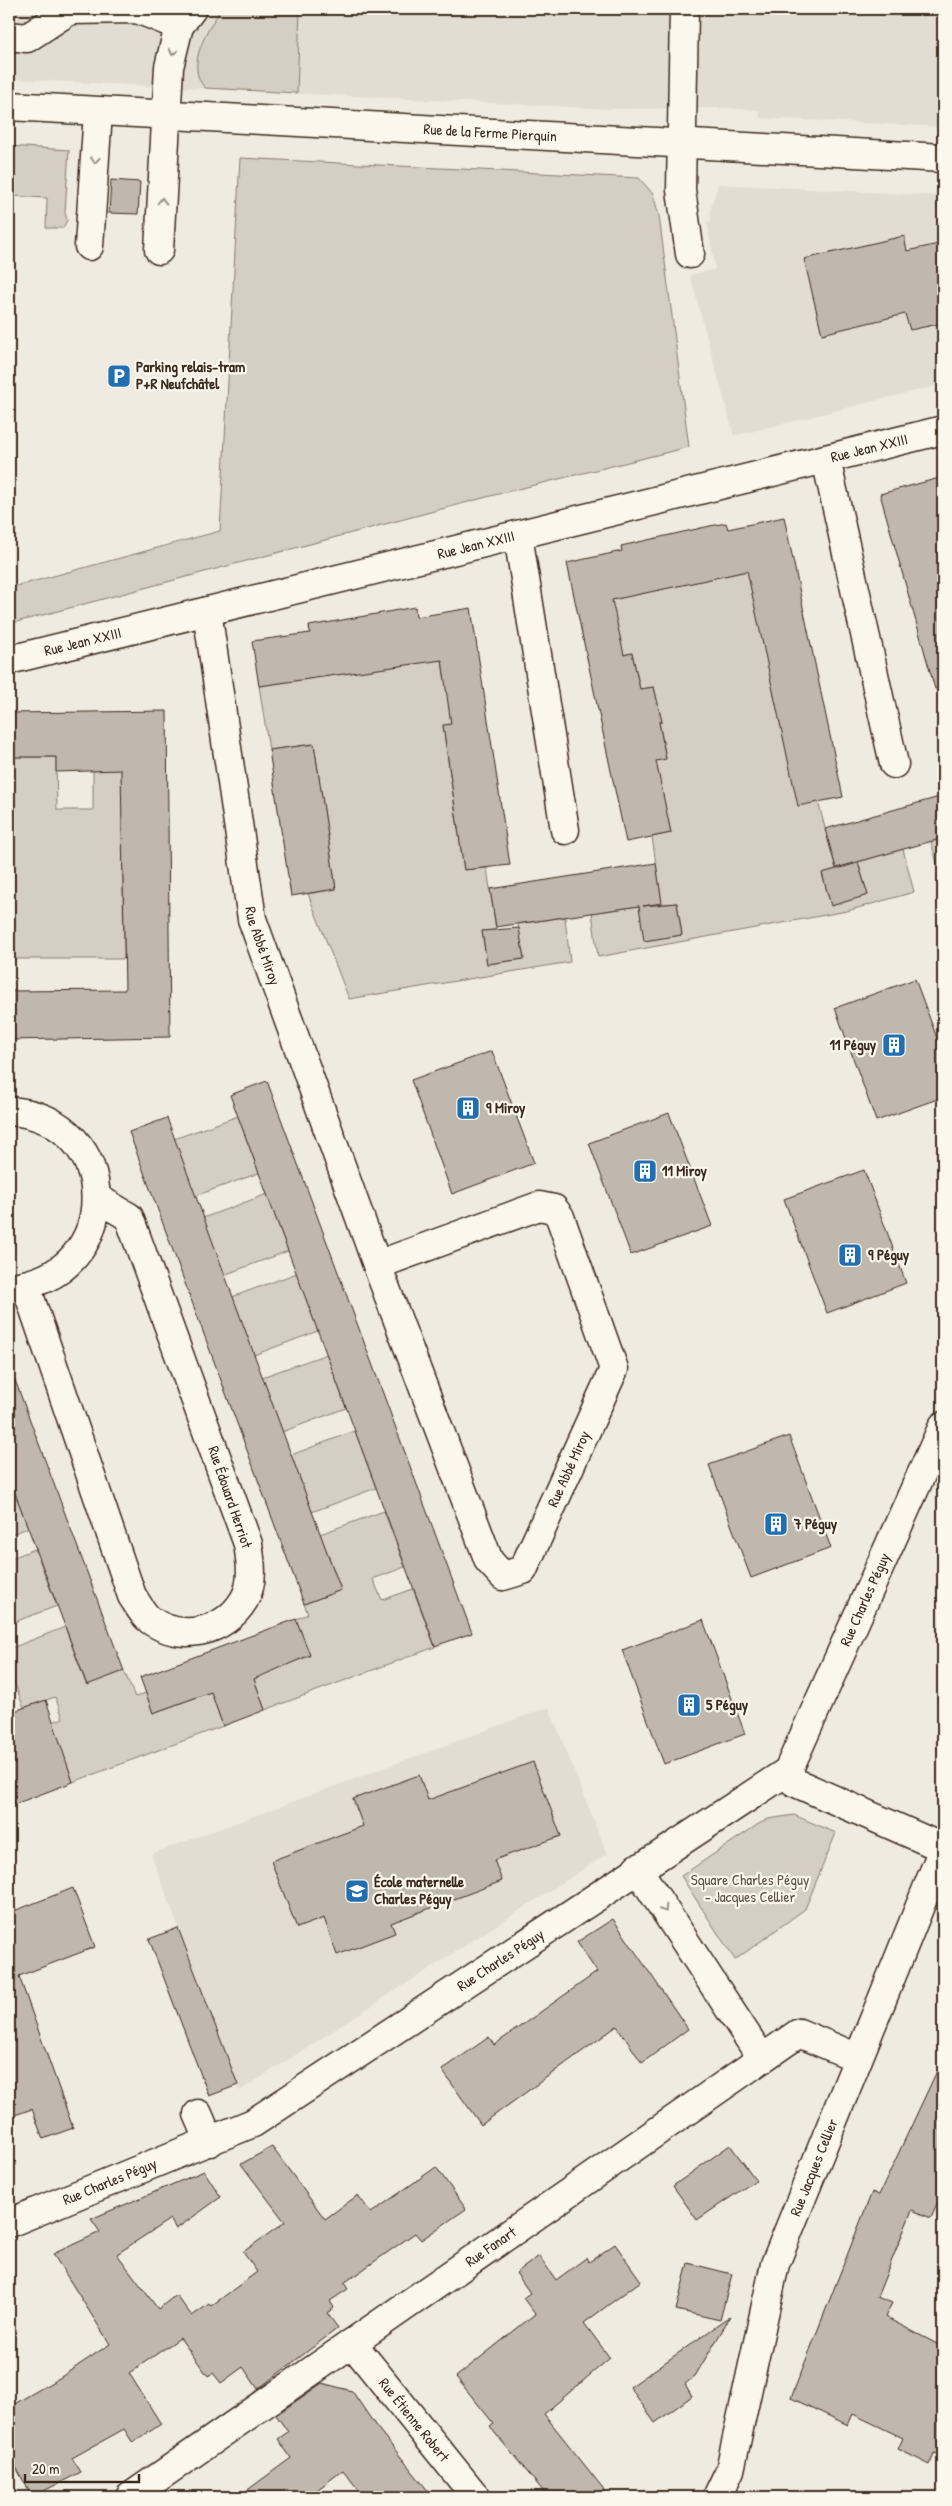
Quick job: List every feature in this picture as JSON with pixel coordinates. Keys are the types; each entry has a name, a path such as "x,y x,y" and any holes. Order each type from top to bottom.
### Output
{"street":[{"path":"9,36 27,38 70,10 137,9 186,18 169,67 165,115 160,250"},
{"path":"684,9 680,190 690,254"},
{"name":"Rue de la Ferme Pierquin","path":"9,106 943,158"},
{"path":"89,246 98,112"},
{"name":"Rue Jean XXIII","path":"9,660 943,430"},
{"path":"826,459 894,764"},
{"path":"518,535 565,830"},
{"name":"Rue Abbé Miroy","path":"207,611 252,920 377,1265 489,1561 503,1576 522,1570 614,1369 560,1216 554,1209 539,1206 377,1265"},
{"name":"Rue Édouard Herriot","path":"9,1111 27,1112 55,1123 77,1143 92,1169 97,1198 92,1228 77,1255 54,1274 17,1287 132,1596 150,1620 174,1632 204,1632 229,1619 244,1599 252,1572 248,1544 129,1216 97,1198"},
{"name":"Rue Charles Péguy","path":"9,2223 253,2123 637,1868 788,1771 943,1426"},
{"path":"788,1771 794,1782 943,1849"},
{"name":"Rue Jacques Cellier","path":"718,2497 730,2470 775,2264 943,1849"},
{"path":"637,1868 761,2057"},
{"name":"Rue Fanart","path":"130,2497 798,2033 858,2058"},
{"path":"198,2114 210,2142"},
{"name":"Rue Étienne Robert","path":"352,2343 476,2497"}],"shaded area":[{"path":"9,9 943,9 943,127 760,118 759,110 725,108 611,109 9,79"},
{"path":"718,184 943,196 943,384 734,436 690,275 715,269 707,222 711,221 710,211"},
{"name":"École maternelle Charles Péguy","path":"549,1707 607,1854 240,2091 151,1854"}],"green space":[{"path":"221,9 300,9 297,93 205,88 199,79 197,58 205,37"},
{"path":"9,146 69,150 65,213 67,220 63,228 46,228 47,198 9,196"},
{"path":"240,158 639,178 653,194 659,216 689,447 502,493 9,624 9,588 220,531"},
{"path":"756,569 836,869 822,874 831,905 868,895 858,862 903,849 914,892 847,911 598,957 592,913 639,906 667,937 682,935 677,903 662,904 652,837 671,833 655,761 666,758 659,722 662,722 654,687 640,689 632,653 588,662 585,649 594,647 596,603"},
{"path":"442,659 444,676 475,721 443,726 464,870 487,868 496,930 482,931 487,964 524,959 518,924 565,917 570,962 349,999 308,894 336,889 314,744 269,750 259,686"},
{"path":"167,755 122,809 124,959 9,959 9,757 56,757 57,810 93,810 93,771"},
{"path":"943,839 943,884 931,842"},
{"path":"238,1116 259,1173 195,1196 174,1139"},
{"path":"267,1194 288,1251 224,1275 203,1218"},
{"path":"297,1273 318,1331 254,1355 232,1297"},
{"path":"327,1354 346,1408 282,1432 262,1377"},
{"path":"355,1431 376,1488 312,1512 291,1455"},
{"path":"9,1477 28,1528 9,1535"},
{"path":"384,1511 405,1567 373,1579 382,1600 413,1589 435,1647 265,1710 253,1676 310,1656 296,1619 308,1614 304,1604 341,1590 320,1534"},
{"path":"35,1549 57,1606 9,1624 9,1559"},
{"path":"65,1627 86,1684 124,1671 135,1697 146,1693 153,1713 211,1692 223,1726 73,1782 69,1770 32,1730 63,1718 55,1697 24,1708 9,1669 9,1649"},
{"name":"Square Charles Péguy - Jacques Cellier","path":"794,1815 836,1833 805,1909 735,1960 681,1876 768,1819"}],"building":[{"path":"111,180 140,182 138,214 109,213"},
{"path":"904,236 907,251 943,243 943,323 910,330 905,314 822,334 804,259"},
{"path":"943,477 943,688 935,689 880,494"},
{"path":"784,517 843,797 798,806 747,571 612,600 624,655 632,653 640,689 654,687 662,722 659,722 666,759 656,761 671,833 626,842 567,563 622,551 621,546 710,526 726,523 728,529"},
{"path":"415,607 416,617 471,608 510,865 464,870 443,725 451,724 442,660 259,686 252,641 310,633 309,626"},
{"path":"167,711 170,1037 9,1040 9,991 125,990 121,770 56,772 56,757 9,757 9,713"},
{"path":"314,744 336,889 291,896 269,750"},
{"path":"943,796 943,838 836,868 825,829"},
{"path":"656,863 662,903 643,906 677,903 682,935 644,941 639,906 496,927 490,889"},
{"path":"858,863 868,895 831,906 822,873"},
{"path":"519,928 524,959 487,964 482,931"},
{"name":"11 Péguy","path":"915,979 943,1054 943,1097 876,1121 835,1008"},
{"name":"9 Miroy","path":"492,1051 534,1163 452,1194 411,1080"},
{"path":"267,1081 472,1633 435,1646 230,1095"},
{"name":"11 Miroy","path":"669,1113 712,1226 631,1255 589,1143"},
{"path":"167,1118 341,1590 304,1604 129,1132"},
{"name":"9 Péguy","path":"864,1170 906,1283 827,1313 784,1199"},
{"path":"9,1372 12,1372 124,1671 87,1685 9,1477"},
{"name":"7 Péguy","path":"789,1436 831,1548 751,1578 709,1465"},
{"path":"296,1619 310,1655 254,1679 265,1710 223,1726 211,1692 153,1713 140,1677"},
{"name":"5 Péguy","path":"703,1620 745,1734 664,1764 622,1650"},
{"path":"46,1700 73,1782 15,1804 9,1786 9,1713"},
{"path":"533,1762 561,1836 494,1860 502,1881 391,1923 395,1933 337,1955 324,1918 297,1928 271,1861 363,1826 353,1799 419,1775 428,1800"},
{"path":"73,1888 95,1947 19,1976 73,2128 43,2139 32,2109 9,2117 9,1913"},
{"path":"613,1919 688,2029 642,2063 617,2026 481,2125 442,2070 489,2037 494,2045 597,1972 577,1942"},
{"path":"178,1928 238,2085 209,2096 149,1939"},
{"path":"943,2058 943,2191 931,2218 912,2210 877,2297 892,2303 885,2317 943,2347 943,2457 934,2453 930,2465 898,2449 903,2438 853,2414 848,2425 791,2398 872,2192 879,2195"},
{"path":"730,2145 756,2180 697,2220 673,2186"},
{"path":"272,2147 325,2219 358,2195 371,2213 436,2167 466,2209 421,2240 415,2233 344,2283 348,2289 330,2301 334,2308 327,2313 338,2328 258,2389 243,2367 221,2383 213,2373 208,2376 180,2338 129,2373 161,2424 133,2443 124,2429 72,2458 81,2472 32,2497 9,2454 9,2407 61,2377 110,2344 53,2254 100,2232 91,2219 204,2171 221,2197 176,2229 170,2219 117,2254 158,2309 176,2295 192,2316 209,2304 211,2306 257,2272 243,2252 285,2222 241,2164"},
{"path":"615,2244 641,2281 584,2323 610,2358 544,2414 610,2497 548,2497 490,2427 494,2424 456,2377 535,2314 523,2298 530,2293 516,2273 539,2256 556,2280 586,2258 589,2262"},
{"path":"688,2263 732,2274 720,2320 676,2310"},
{"path":"731,2316 695,2376 685,2384 692,2396 655,2423 630,2387"},
{"path":"322,2383 352,2391 375,2425 433,2497 364,2497 343,2470 308,2497 238,2497 291,2458 278,2439 288,2432 276,2415"}],"place":[{"name":"Parking relais-tram P+R Neufchâtel","path":"119,376"},
{"name":"11 Péguy","path":"894,1045"},
{"name":"9 Miroy","path":"468,1108"},
{"name":"11 Miroy","path":"645,1171"},
{"name":"9 Péguy","path":"850,1255"},
{"name":"7 Péguy","path":"776,1524"},
{"name":"5 Péguy","path":"689,1705"},
{"name":"École maternelle Charles Péguy","path":"357,1891"}]}
